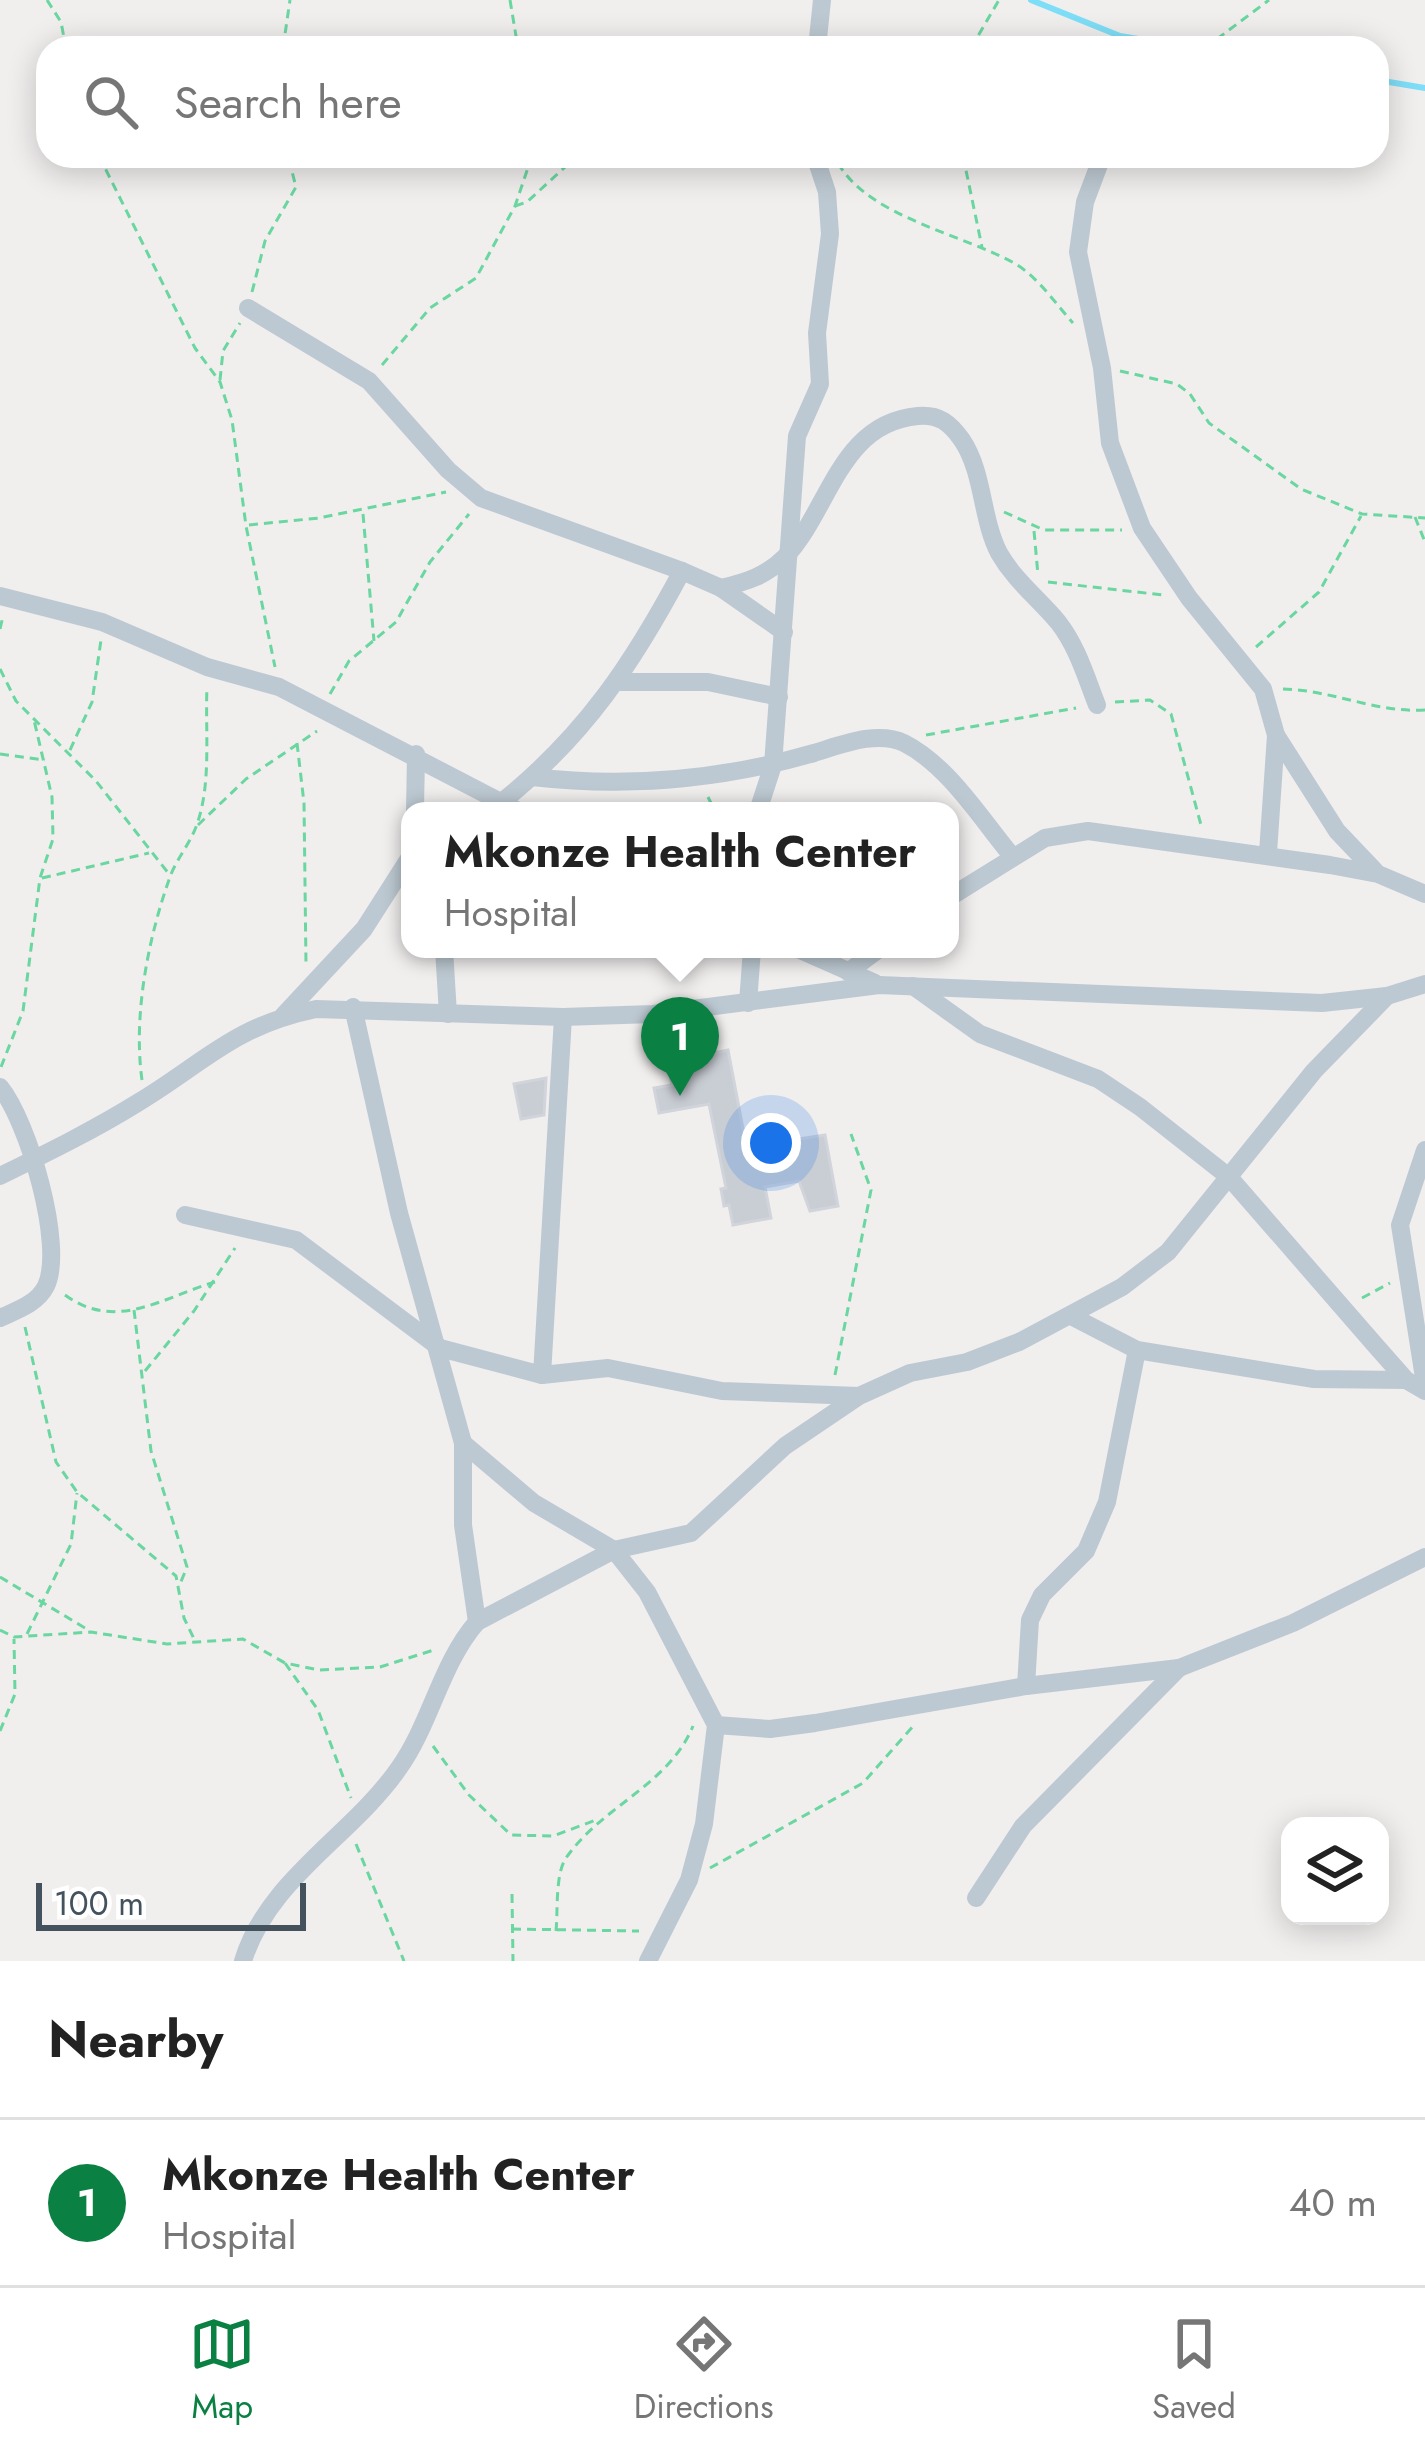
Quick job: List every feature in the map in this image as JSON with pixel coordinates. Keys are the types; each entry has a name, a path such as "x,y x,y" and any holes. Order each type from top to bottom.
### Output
{"street":[{"path":"818,36 822,0"},
{"path":"761,802 773,765 797,436 820,384 817,333 830,235 827,192 819,168"},
{"path":"1098,168 1085,202 1078,252 1117,472 1142,528 1189,598 1263,689 1276,735 1337,831 1378,874"},
{"path":"248,308 369,381 473,493 721,588 784,632"},
{"path":"721,588 769,572 790,552 852,451 878,429 907,417 932,415 947,422 965,444 997,548 1016,579 1069,638 1097,705"},
{"path":"514,802 532,777 566,749 616,682 682,571"},
{"path":"0,596 102,622 207,667 279,687 504,802"},
{"path":"616,682 708,682 779,697"},
{"path":"1268,853 1276,735"},
{"path":"532,777 646,784 773,765 875,738 901,741 960,792 1012,856"},
{"path":"416,754 416,802"},
{"path":"959,891 1012,856 1063,831 1268,853 1378,874 1425,894"},
{"path":"283,1016 364,929 401,870"},
{"path":"445,958 448,1014"},
{"path":"748,1003 751,958"},
{"path":"818,958 879,985"},
{"path":"848,972 867,958"},
{"path":"0,1176 145,1099 223,1042 283,1016 353,1006 563,1017 748,1003 879,985 1217,1003 1322,1003 1387,996 1425,984"},
{"path":"913,986 980,1034 1098,1079 1229,1177 1419,1385"},
{"path":"243,1961 265,1911 399,1768 422,1730 461,1640 477,1622 614,1550 691,1532 785,1446 859,1396 910,1373 967,1362 1073,1318 1168,1252 1314,1071 1387,996"},
{"path":"353,1006 400,1213 463,1443 463,1525 477,1622"},
{"path":"542,1376 563,1017"},
{"path":"0,1087 38,1158 48,1283 20,1309 0,1318"},
{"path":"1419,1385 1400,1225 1425,1150"},
{"path":"185,1215 285,1236 311,1248 440,1348 542,1376 608,1369 722,1391 859,1396"},
{"path":"1073,1318 1136,1350 1314,1379 1419,1385"},
{"path":"1026,1686 1030,1620 1042,1595 1086,1551 1107,1502 1136,1350"},
{"path":"463,1443 534,1503 614,1550 647,1592 716,1726 704,1824 689,1880 648,1961"},
{"path":"716,1726 770,1729 927,1708 1026,1686 1179,1668 1293,1624 1425,1557"},
{"path":"976,1898 1050,1796 1179,1668"}],"path":[{"path":"47,0 64,36"},
{"path":"285,36 290,0"},
{"path":"510,0 516,36"},
{"path":"978,36 998,0"},
{"path":"1221,36 1269,0"},
{"path":"105,168 195,348 220,382 232,420 246,526 279,687"},
{"path":"220,382 223,351 248,308 265,242 296,187 291,168"},
{"path":"369,381 430,308 476,278 515,206 528,168"},
{"path":"515,206 527,202 565,168"},
{"path":"845,168 866,192 1033,276 1076,326"},
{"path":"966,168 983,249"},
{"path":"1102,368 1177,384 1190,394 1209,423 1301,489 1362,514 1425,518"},
{"path":"246,526 473,493"},
{"path":"196,827 246,779 332,713 349,661 396,622 473,493"},
{"path":"983,502 1033,526 1087,534 1142,528"},
{"path":"363,510 374,643"},
{"path":"1240,658 1319,592 1362,514"},
{"path":"1415,517 1425,542"},
{"path":"1033,526 1038,582 1189,598"},
{"path":"69,752 92,702 102,622"},
{"path":"145,1099 138,1031 170,876 196,827 203,796 207,667"},
{"path":"0,669 34,720 69,752 170,876"},
{"path":"1263,689 1313,690 1401,712 1425,710"},
{"path":"901,741 972,724 1150,700 1171,714 1205,844"},
{"path":"0,1069 23,1011 40,878 54,819 34,720"},
{"path":"296,743 304,802 301,913 308,991"},
{"path":"0,754 45,760"},
{"path":"40,878 152,852"},
{"path":"829,1394 870,1200 869,1180 851,1134"},
{"path":"142,1373 215,1282 243,1230"},
{"path":"1345,1309 1386,1284 1406,1279"},
{"path":"48,1283 90,1311 134,1310 215,1282"},
{"path":"20,1309 45,1432 56,1462 77,1492 170,1568 179,1586 187,1629 196,1642"},
{"path":"134,1310 151,1451 187,1567 179,1586"},
{"path":"26,1636 46,1604 71,1544 77,1492"},
{"path":"0,1576 91,1632"},
{"path":"0,1630 14,1637 91,1632 142,1642 243,1639 285,1663 352,1671 461,1640"},
{"path":"0,1731 15,1694 14,1637"},
{"path":"285,1663 325,1723 353,1821 404,1961"},
{"path":"556,1931 564,1861 601,1818 678,1756 703,1696"},
{"path":"689,1880 863,1783 899,1748 927,1708"},
{"path":"422,1730 470,1795 511,1834 553,1836 601,1818"},
{"path":"512,1894 513,1961"},
{"path":"512,1929 665,1930"}],"building":[{"path":"728,1050 749,1160 794,1152 792,1140 825,1135 838,1206 810,1211 799,1181 765,1187 771,1218 733,1225 729,1205 724,1206 721,1189 726,1188 709,1104 659,1113 654,1088 672,1085 669,1071 702,1065 700,1056"},
{"path":"546,1078 544,1115 521,1119 514,1084"}],"waterway":[{"path":"1031,0 1120,36"},
{"path":"1389,82 1425,88"}],"place":[{"name":"Mkonze Health Center","path":"680,1096"}]}
